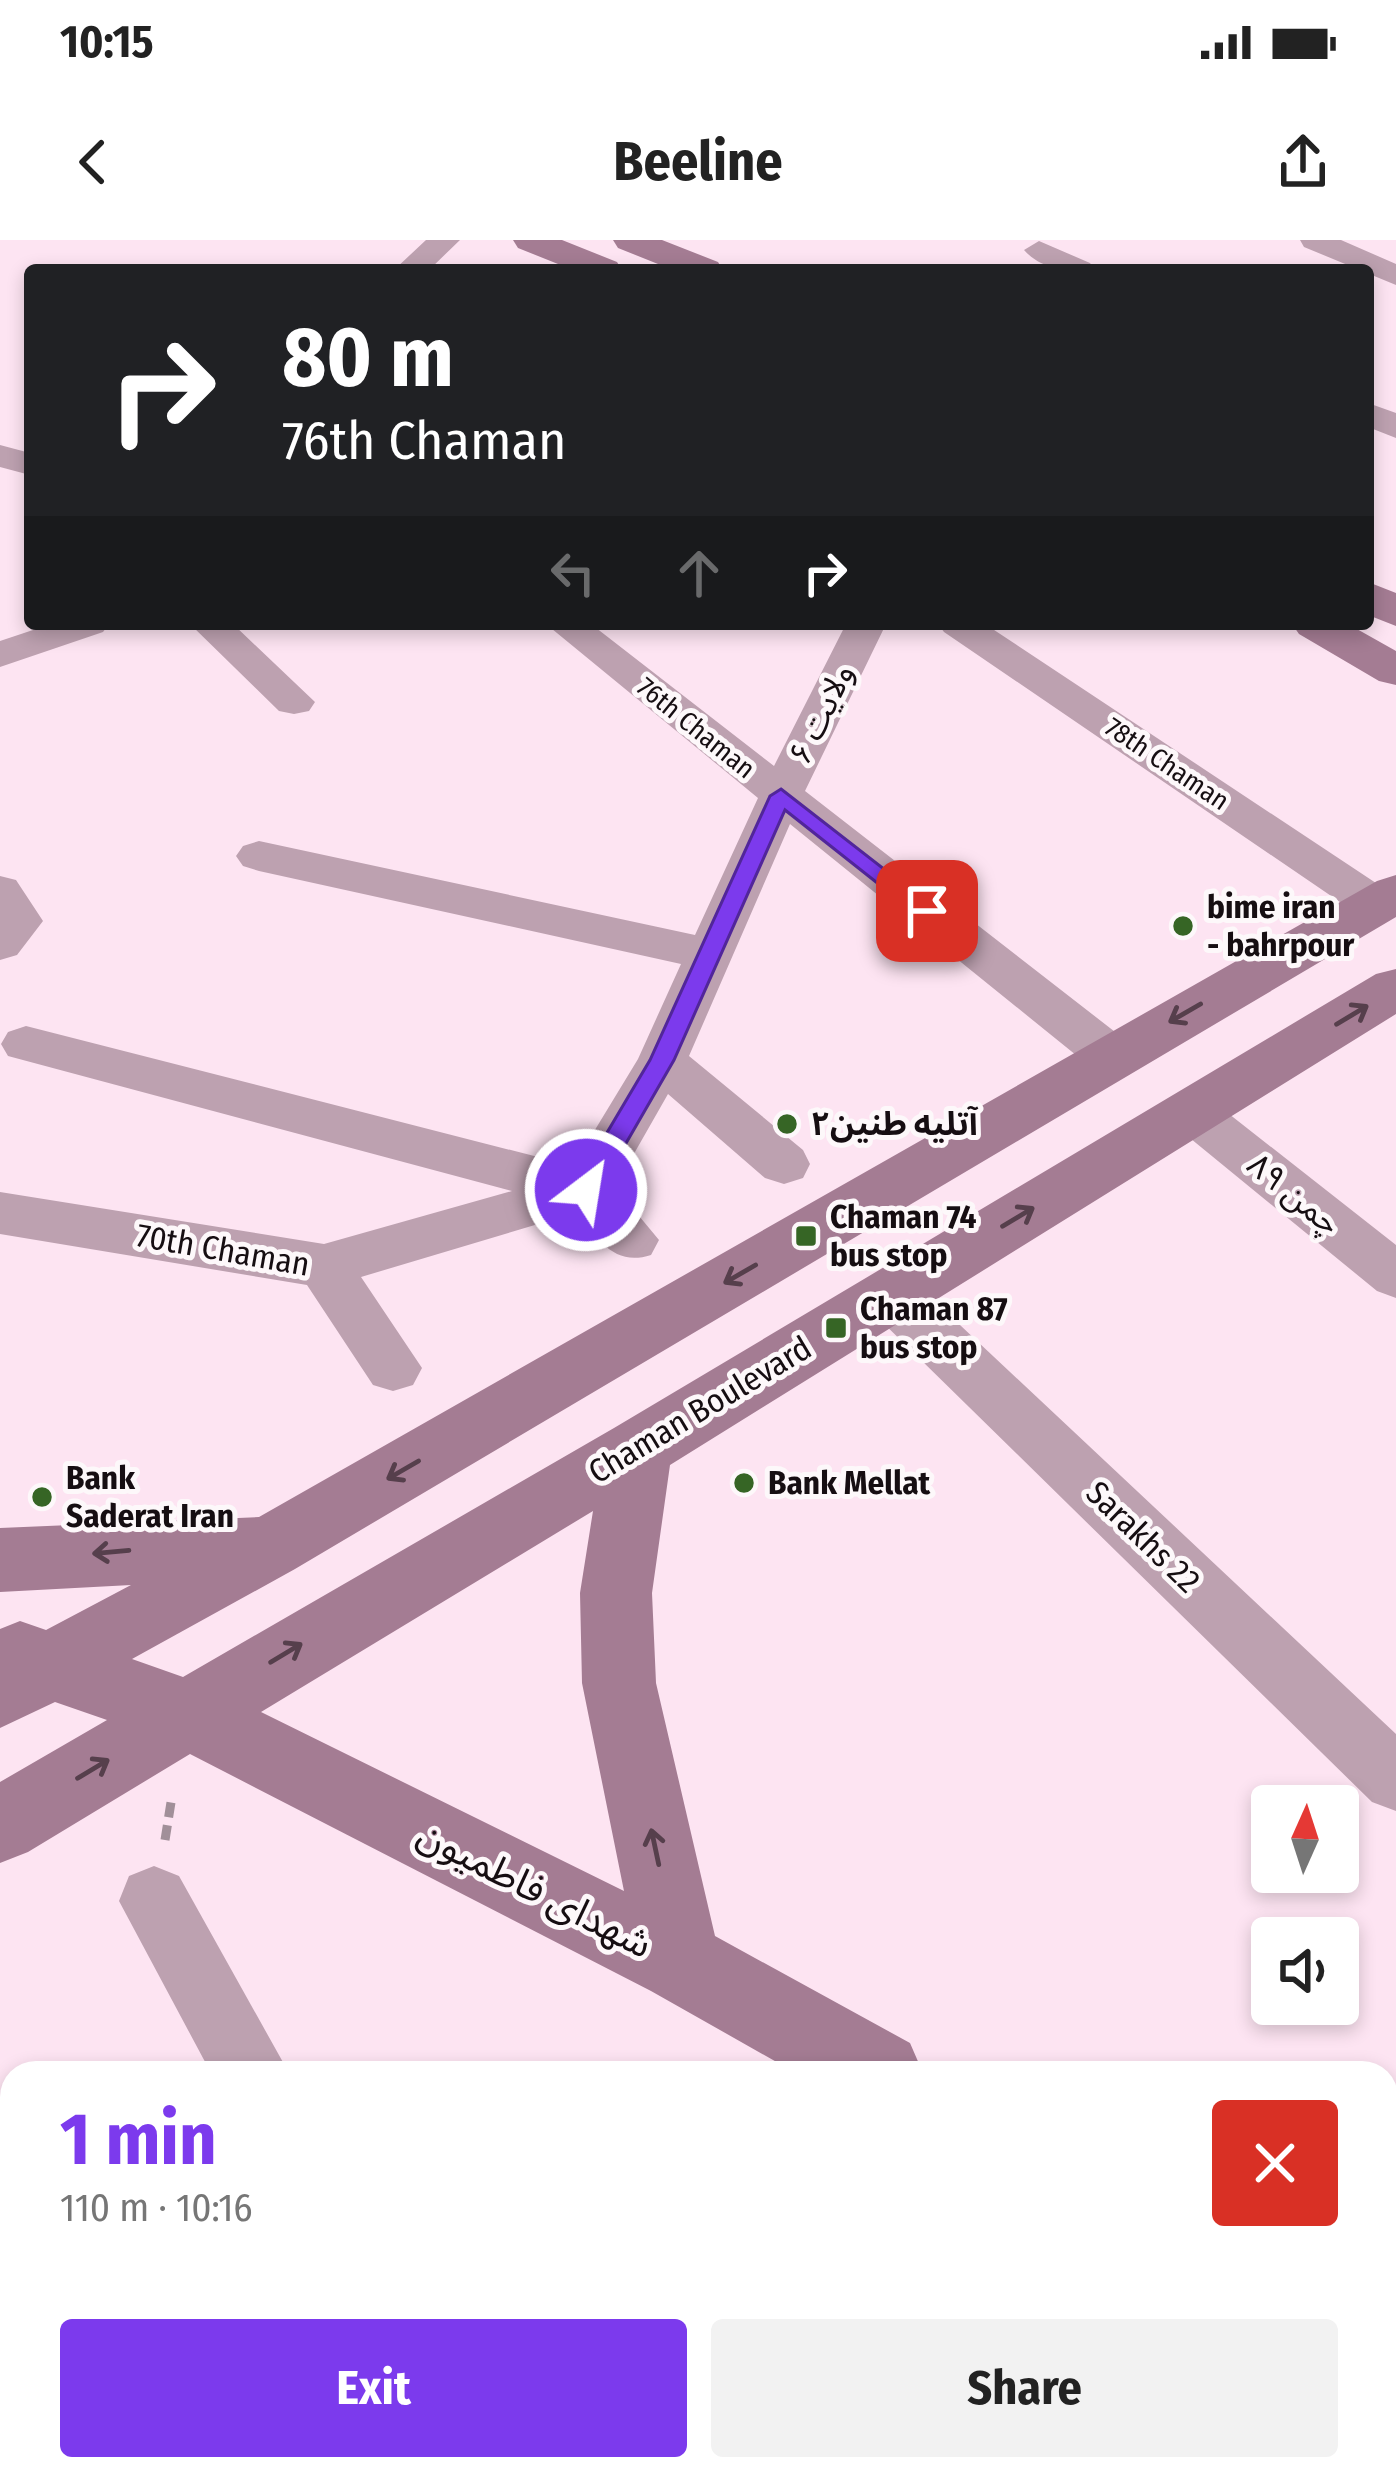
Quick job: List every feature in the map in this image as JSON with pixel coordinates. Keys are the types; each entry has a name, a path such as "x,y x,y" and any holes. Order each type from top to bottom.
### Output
{"main road":[{"path":"531,240 589,264"},
{"path":"631,240 690,264"},
{"path":"1325,630 1396,671"},
{"path":"16,1669 270,1547 1386,898"},
{"name":"Chaman Boulevard","path":"0,1826 638,1449 1396,988"},
{"path":"638,1449 616,1593 619,1682 680,1962"},
{"path":"0,1561 270,1547"},
{"name":"شهدای فاطمیون","path":"16,1669 186,1713 680,1962 858,2061"}],"street":[{"path":"417,264 445,240"},
{"path":"1315,240 1369,264"},
{"path":"0,655 71,630"},
{"path":"216,630 294,702"},
{"name":"76th Chaman","path":"574,630 1110,1055"},
{"name":"ولایت ۶","path":"586,1190 662,1060 781,796 863,630"},
{"name":"78th Chaman","path":"967,630 1386,898"},
{"path":"259,856 710,954"},
{"path":"0,891 20,921 0,944"},
{"path":"26,1044 586,1190 632,1240"},
{"path":"662,1060 784,1164"},
{"name":"چمن ۸۹","path":"1192,1112 1396,1276"},
{"path":"324,1266 586,1190"},
{"name":"70th Chaman","path":"0,1213 324,1266 393,1368"},
{"name":"Sarakhs 22","path":"891,1294 1396,1778"},
{"path":"154,1901 245,2061"}],"path":[{"path":"154,1901 186,1713"}],"place":[{"name":"bime iran - bahrpour","path":"1183,926"},
{"name":"آتلیه طنین۲","path":"787,1124"},
{"name":"Chaman 74 bus stop","path":"806,1236"},
{"name":"Chaman 87 bus stop","path":"836,1328"},
{"name":"Bank Mellat","path":"744,1483"},
{"name":"Bank Saderat Iran","path":"42,1497"}],"route":[{"path":"586,1190 662,1060 781,796 927,911"}]}
